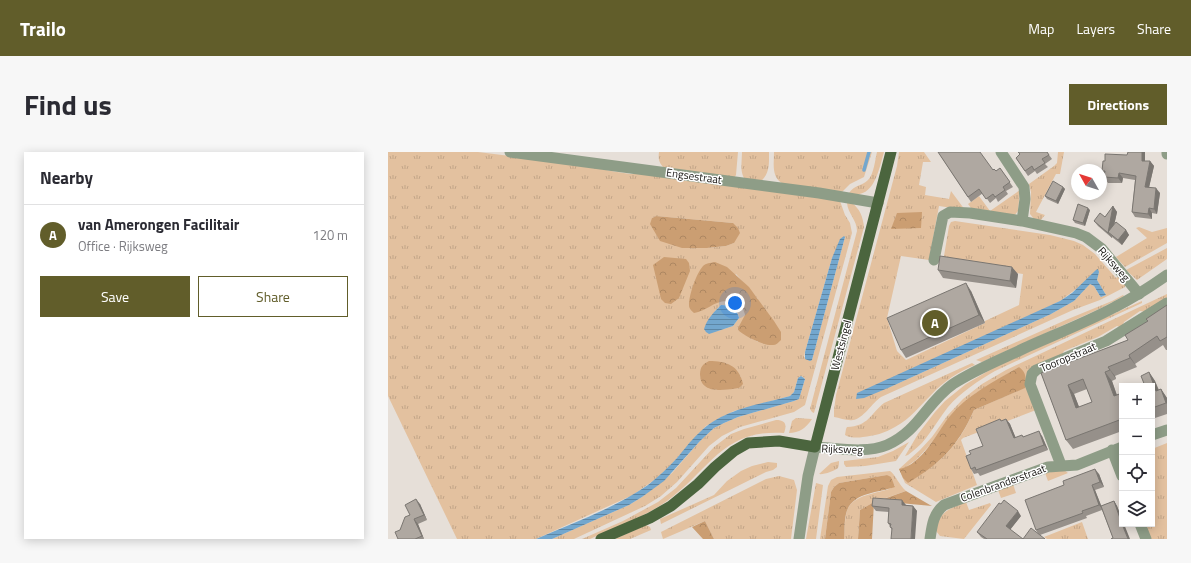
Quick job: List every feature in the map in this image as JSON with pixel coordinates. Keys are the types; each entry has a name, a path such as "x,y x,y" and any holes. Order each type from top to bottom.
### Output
{"main road":[{"name":"Westsingel","path":"815,447 890,152"},
{"name":"Rijksweg","path":"601,539 650,518 671,506 698,484 724,459 748,443 779,441 815,447"}],"street":[{"name":"Engsestraat","path":"510,152 819,193 878,203"},
{"path":"1001,152 1024,187 1025,199 1022,221"},
{"name":"Rijksweg","path":"934,260 943,216 950,212 970,213 1022,221 1076,233 1086,237 1102,249 1139,294"},
{"name":"Rijksweg","path":"815,447 870,450 886,445 900,438 909,431 944,390 982,368 1114,308 1139,294 1167,275"},
{"name":"Tooropstraat","path":"1061,465 1030,384 1032,374 1036,370 1106,341 1167,303"},
{"path":"1155,434 1167,430"},
{"name":"Westsingel","path":"799,539 808,476 815,447"},
{"path":"1117,448 1119,459"},
{"name":"Colenbranderstraat","path":"930,539 932,522 938,510 944,505 1048,466 1077,464 1117,448"},
{"path":"1141,527 1146,539"}],"green space":[{"path":"388,152 478,152 582,165 630,174 649,174 840,201 845,215 850,223 852,233 805,405 794,412 740,427 722,436 709,446 677,482 661,496 645,506 574,539 552,539 629,505 642,497 672,473 700,441 714,428 738,417 799,399 805,379 801,376 798,378 794,392 790,396 734,411 706,426 669,467 657,478 633,495 536,539 457,539 388,396","holes":["656,216 733,223 734,243 726,246 707,248 652,218","845,237 812,360 804,357 832,258","736,274 758,299 758,342 738,330 745,316 742,307 732,300 715,303 700,312","721,305 726,305 738,314 739,318 733,326 718,331 715,311","726,363 736,370 741,377 739,388 716,390 700,377 701,369"]},
{"path":"659,152 738,152 736,175 734,178 664,168 659,161"},
{"path":"742,152 769,152 769,165 766,176 760,182 746,181 744,178 741,167"},
{"path":"774,152 872,152 864,177 850,184 842,192 783,184 779,181 775,174"},
{"path":"877,152 884,152 877,175 870,188 857,194 849,193 853,188 868,180 873,171"},
{"path":"899,152 924,152 931,162 923,162 919,185 926,187 925,195 949,199 951,191 965,210 939,206 929,260 901,256 887,318 897,351 906,360 985,323 985,321 1019,305 1023,274 943,262 951,222 955,221 1050,235 1074,241 1083,245 1095,254 1116,278 1119,276 1125,284 1125,287 1100,300 1073,310 881,397 857,419 846,420 834,417 836,395 897,166","holes":["1099,272 1097,280 1106,295 1101,297 1094,286 1090,284 1074,301 1051,314 888,388 1060,301"]},
{"path":"1058,152 1064,152 1060,174 1056,174 1036,212 1045,215 1040,221 1034,219 1030,214 1031,192 1029,184 1057,163"},
{"path":"1020,190 1018,211 1014,216 971,208 968,204 979,196 990,211"},
{"path":"847,203 852,203 855,205 862,217 864,227 814,413 810,409 857,231 856,224"},
{"path":"922,212 921,228 891,229 897,213"},
{"path":"656,216 733,223 738,228 740,233 734,243 726,246 682,248 660,241 650,224 652,218"},
{"path":"1139,227 1152,232 1167,228 1167,243 1125,267 1116,257 1147,238 1136,228"},
{"path":"1167,248 1167,259 1137,280 1126,270"},
{"path":"664,257 686,259 689,263 690,271 679,298 671,304 665,303 661,299 653,265"},
{"path":"715,262 727,267 749,287 781,332 781,340 777,344 769,345 760,342 749,338 738,330 745,315 741,307 736,303 722,301 699,312 694,313 691,310 689,305 690,296 700,270 704,265"},
{"path":"1167,294 1167,299 1146,312 1140,311 1124,322 1122,328 1117,326 1098,337 1064,351 1062,355 1033,368 1036,410 961,440 977,485 936,502 905,483 899,469 932,437 947,416 963,399 982,384 1006,370","holes":["1019,367 1024,388 974,410 956,443 948,452 931,467 910,481 903,469 916,460 930,445 950,416 976,393"]},
{"path":"1123,295 1124,296 1099,309 982,362 976,360 1112,301"},
{"path":"1142,301 1142,303 995,371 982,379 953,402 924,441 905,456 918,434 935,412 945,401 966,384 995,367"},
{"path":"709,361 731,365 738,372 743,384 739,388 727,390 714,390 704,385 701,381 701,368"},
{"path":"972,363 975,365 963,370 946,381 910,416 895,427 883,433 867,437 854,438 845,435 847,427 865,422 884,403"},
{"path":"1019,367 1025,374 1025,388 974,410 962,434 939,461 920,476 908,483 903,478 899,469 915,462 922,455 956,409 982,389"},
{"path":"796,418 812,419 802,429 789,433 792,421"},
{"path":"776,420 784,422 784,433 763,434 746,438 731,445 718,454 682,489 658,507 590,539 582,539 623,521 658,502 676,488 714,447 731,434"},
{"path":"909,442 896,461 865,466 846,467 844,464 844,461 878,457"},
{"path":"1167,443 1167,539 1150,539 1145,527 1155,527 1155,448"},
{"path":"839,461 838,468 819,474 831,463"},
{"path":"768,462 777,463 777,467 661,524 660,519 714,495 727,481 741,471 752,466"},
{"path":"1064,470 1068,473 1048,481 1045,473"},
{"path":"890,471 906,491 874,502 860,510 858,539 844,539 846,514 851,503 864,496 895,486 887,475 839,483 834,487 831,492 825,539 820,539 828,486 831,480 837,477"},
{"path":"887,475 891,477 895,487 866,494 853,501 846,514 844,539 825,539 831,492 834,487 839,483"},
{"path":"779,476 794,480 797,490 791,539 714,539 705,521 663,539 661,532 766,479"},
{"path":"816,483 823,485 816,539 806,539"},
{"path":"1013,484 1016,493 1001,498 998,490"},
{"path":"906,491 930,505 932,506 878,501"},
{"path":"874,502 872,539 858,539 860,510"},
{"path":"966,502 969,510 990,503 991,505 964,539 940,536 936,531 943,515 950,509"},
{"path":"705,521 714,539 703,539 692,527"},
{"path":"1082,522 1088,539 1047,539 1044,537"},
{"path":"646,525 650,527 651,530 630,539 615,539"}],"water":[{"path":"844,236 845,237 812,360 810,361 805,359 805,352 832,258 840,239"},
{"path":"1098,269 1099,272 1097,280 1106,295 1101,297 1094,286 1090,284 1074,301 1051,314 888,388 864,398 856,399 857,393 1060,301 1072,293"},
{"path":"721,305 733,308 737,312 739,318 733,326 709,334 704,329 705,325"},
{"path":"801,376 805,379 799,399 738,417 714,428 700,441 664,481 629,505 552,539 536,539 594,515 622,501 648,485 663,472 708,425 730,413 753,405 790,396 794,392 798,378"}],"building":[{"path":"938,152 980,152 993,170 994,169 996,171 1000,168 1010,182 1003,187 1005,190 995,197 993,194 986,199 979,189 968,197"},
{"path":"1018,152 1047,152 1049,155 1042,159 1045,163 1034,170 1032,166 1025,171 1016,158 1020,154"},
{"path":"1128,152 1142,152 1142,161 1150,161 1145,187 1156,188 1154,209 1149,208 1148,214 1132,212 1136,176 1119,173 1118,178 1107,177 1107,164 1103,164 1103,161 1105,161 1105,154 1127,155"},
{"path":"1053,181 1063,187 1056,201 1045,196"},
{"path":"1078,204 1088,208 1083,223 1073,220"},
{"path":"1113,206 1108,233 1094,221 1100,213 1105,217"},
{"path":"1116,222 1126,230 1118,240 1108,232"},
{"path":"940,256 1012,267 1010,281 938,270"},
{"path":"966,283 979,315 901,350 887,318"},
{"path":"1167,305 1167,337 1160,341 1157,336 1129,355 1130,358 1108,367 1110,370 1105,372 1114,396 1119,394 1119,420 1066,440 1041,373 1128,340 1125,335 1148,321 1146,319","holes":["1083,379 1092,402 1076,408 1068,385"]},
{"path":"1149,372 1153,383 1144,383 1141,376"},
{"path":"1155,388 1156,391 1161,389 1166,403 1155,407"},
{"path":"1000,419 1001,421 1006,419 1014,438 1022,435 1023,437 1039,431 1044,445 976,470 975,467 971,469 966,456 971,454 969,451 983,446 976,429"},
{"path":"1095,469 1100,482 1092,485 1099,505 1082,511 1083,513 1036,530 1025,500 1064,485 1063,481"},
{"path":"873,498 902,500 902,505 913,506 911,539 891,539 892,528 890,527 891,524 888,523 889,508 872,506"},
{"path":"416,499 424,515 414,519 422,536 415,539 398,539 395,532 400,530 405,517 410,515 405,505"},
{"path":"1004,500 1018,511 1006,526 1023,539 987,539 977,532 999,503 1001,504"},
{"path":"1114,501 1119,515 1119,527 1123,527 1128,539 1111,539 1113,538 1101,506"},
{"path":"1031,528 1045,539 1023,539"}],"waterway":[{"path":"864,170 869,152"}],"place":[{"name":"van Amerongen Facilitair","path":"935,323"}]}
